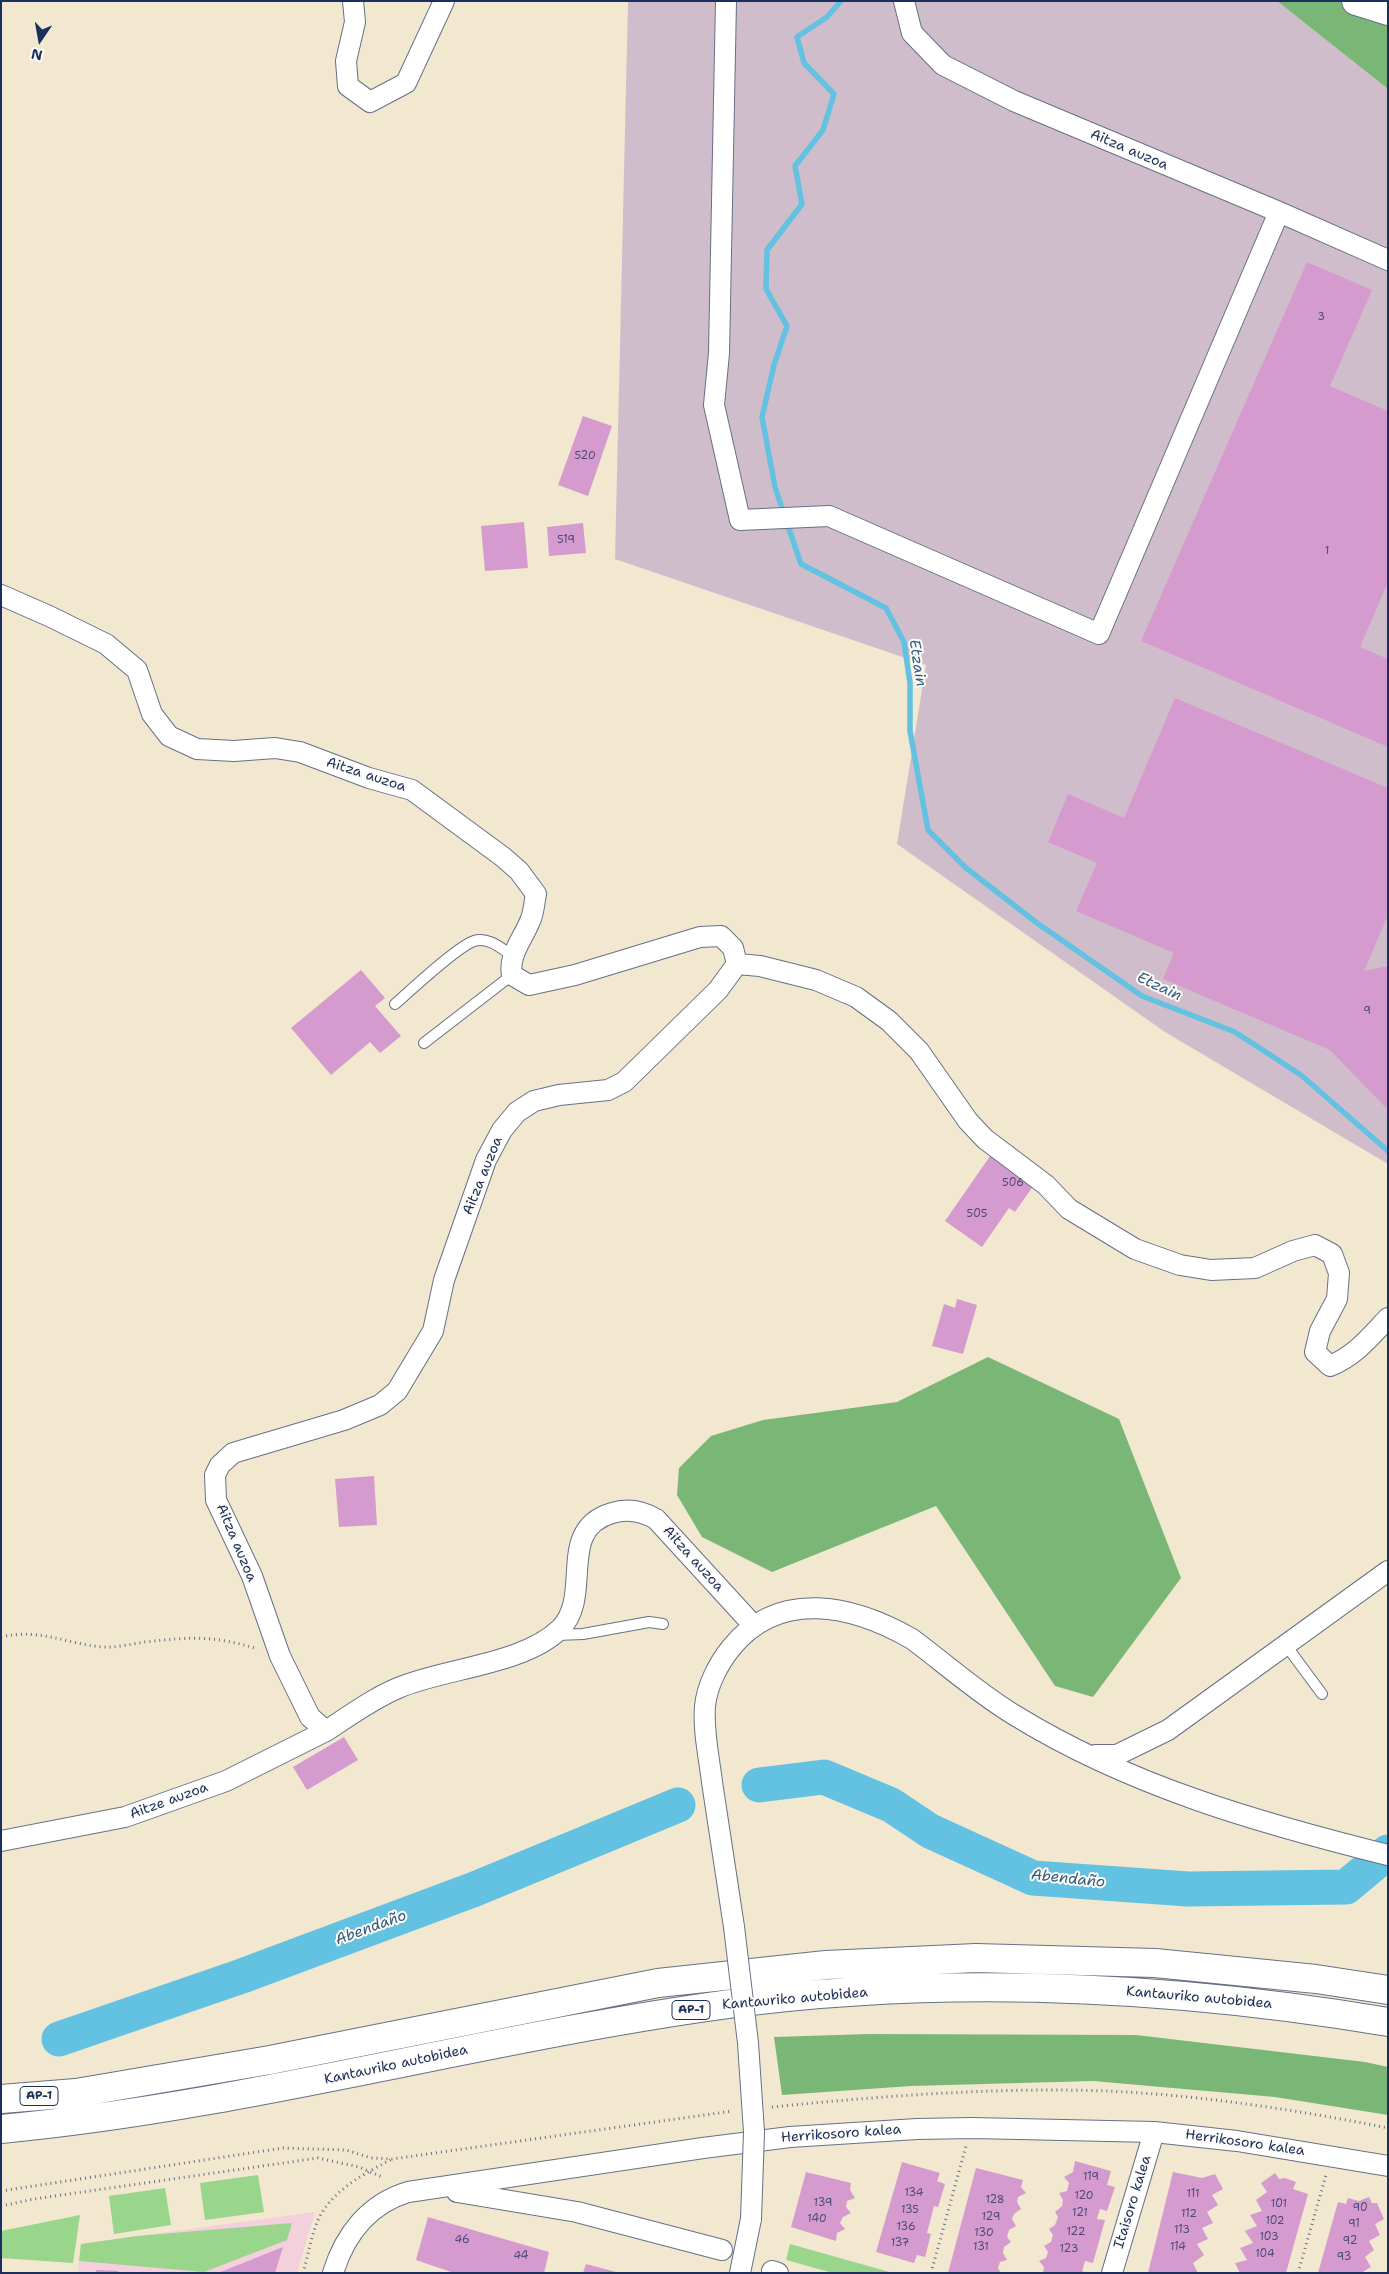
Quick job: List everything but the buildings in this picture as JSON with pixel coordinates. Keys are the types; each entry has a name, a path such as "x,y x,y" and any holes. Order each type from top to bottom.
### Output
{"main road":[{"path":"1356,1 1388,11"},
{"name":"AP-1","path":"1,2099 76,2093 270,2060 658,1983 826,1965 976,1958 1155,1962 1316,1979 1388,1990"},
{"name":"Kantauriko autobidea","path":"1,2129 135,2114 280,2088 492,2045 661,2014 807,1995 974,1988 1068,1989 1233,2000 1312,2009 1388,2022"}],"street":[{"path":"353,1 355,22 346,61 348,86 370,102 406,83 444,1"},
{"path":"726,1 719,353 714,405 740,520 829,516 1099,634 1279,212"},
{"name":"Aitza auzoa","path":"904,1 912,33 943,65 1014,101 1279,212 1388,260"},
{"name":"Aitza auzoa","path":"1,595 106,644 137,670 152,714 170,736 176,740 197,749 234,751 274,748 300,752 369,778 412,790 503,857 519,871 536,894 531,920 512,966"},
{"path":"512,966 529,985 575,975 700,937 720,936 733,948 737,964 760,966 816,980 862,1001 890,1021 920,1051 968,1121 985,1138 1046,1185 1069,1209 1135,1248 1180,1265 1211,1270 1255,1268 1293,1251 1315,1245 1332,1254 1339,1273 1337,1299 1320,1331 1315,1352 1321,1360 1330,1366 1359,1349 1388,1318"},
{"name":"Aitza auzoa","path":"737,964 718,990 624,1082 608,1090 559,1095 534,1102 517,1112 502,1130 486,1160 444,1280 433,1331 397,1391 380,1405 344,1420 233,1453 220,1465 216,1475 216,1500 252,1576 280,1656 310,1717 326,1731 368,1703 398,1688 520,1652 552,1636 567,1620 575,1600 577,1555 584,1534 599,1520 620,1511 646,1513 656,1519 754,1626"},
{"path":"1090,1756 1117,1755 1168,1730 1388,1571"},
{"path":"740,2273 751,2219 754,2132 748,2043 734,1928 707,1743 705,1705 709,1688 725,1656 754,1626 770,1616 793,1609 816,1608 841,1611 873,1620 912,1639 1015,1716 1090,1756 1207,1805 1315,1837 1388,1855"},
{"name":"Aitze auzoa","path":"1,1841 125,1817 226,1781 326,1731"},
{"name":"Herrikosoro kalea","path":"336,2272 345,2240 355,2226 379,2205 401,2194 444,2185 703,2148 854,2132 972,2128 1154,2132 1237,2141 1388,2166"},
{"name":"Itaisoro kalea","path":"1112,2273 1154,2132"},
{"path":"456,2192 577,2212 722,2250"}],"lane":[{"path":"395,1004 460,950 475,940 493,942 512,966 424,1043"},
{"path":"552,1636 583,1634 649,1622 663,1624"},
{"path":"1285,1644 1322,1694"}],"path":[{"path":"1,1637 15,1634 42,1634 104,1647 194,1637 230,1640 280,1656"},
{"path":"765,2108 955,2092 1107,2091 1199,2099 1340,2118 1388,2128"},
{"path":"1,2191 283,2148 346,2150 372,2158 392,2159 738,2110"},
{"path":"930,2273 968,2138"},
{"path":"1,2206 34,2199 318,2158 360,2166 382,2178"},
{"path":"303,2273 318,2221 327,2207 344,2188 392,2159"},
{"path":"1298,2273 1326,2173"}],"shaded area":[{"path":"628,1 1277,1 1388,89 1388,1164 1165,1032 897,844 926,665 615,559"},
{"path":"315,2212 297,2273 78,2273 81,2244"}],"green space":[{"path":"1277,1 1388,1 1388,89"},
{"path":"988,1357 1119,1419 1181,1578 1093,1697 1055,1686 936,1506 772,1572 702,1537 677,1495 679,1468 711,1436 763,1420 897,1402"},
{"path":"869,2034 1136,2035 1365,2062 1388,2067 1388,2115 1275,2097 1093,2081 911,2086 782,2095 774,2037"},
{"path":"258,2175 264,2212 205,2220 200,2183"},
{"path":"165,2188 171,2225 114,2234 109,2196"},
{"path":"80,2215 73,2263 1,2258 1,2231"},
{"path":"292,2223 287,2240 204,2272 79,2261 81,2244 137,2236"},
{"path":"790,2244 893,2273 833,2273 786,2260"}],"waterway":[{"name":"Etzain","path":"784,514 775,487 762,417 774,365 787,326 766,289 767,250 802,204 795,166 823,130 834,94 804,63 797,37 827,17 841,1"},
{"name":"Etzain","path":"787,523 801,564 886,608 904,642 910,683 910,731 928,830 966,868 1037,923 1142,996 1235,1032 1301,1075 1388,1151"},
{"name":"Abendaño","path":"759,1785 824,1777 891,1805 930,1831 1033,1878 1188,1889 1346,1887 1388,1852"},
{"name":"Abendaño","path":"59,2039 242,1976 475,1889 678,1805"}]}
